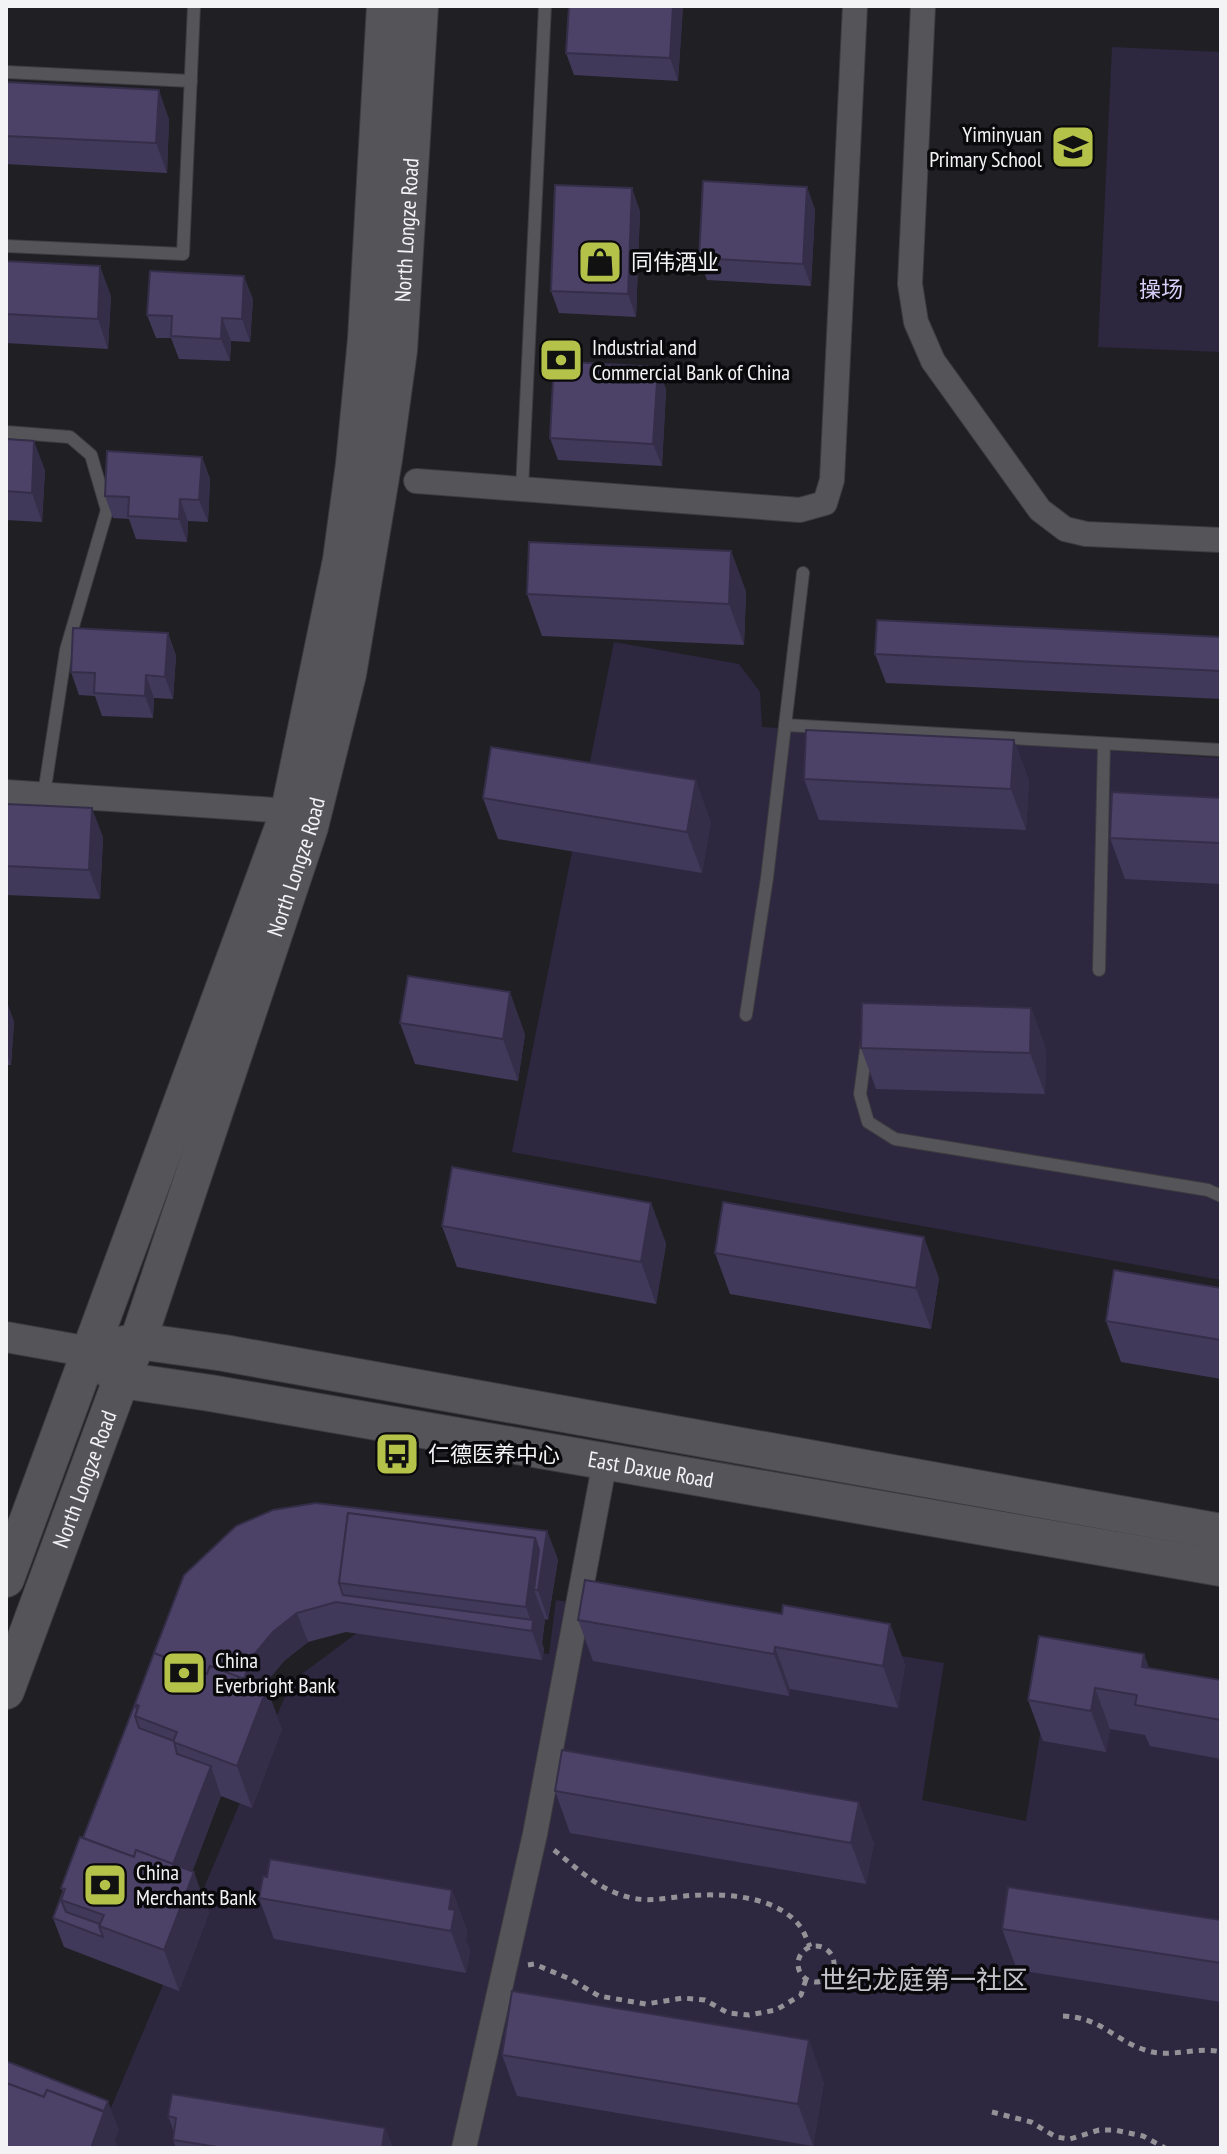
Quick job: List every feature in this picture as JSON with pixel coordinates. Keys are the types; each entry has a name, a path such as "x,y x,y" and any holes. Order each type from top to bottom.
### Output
{"main road":[{"name":"North Longze Road","path":"6,1579 90,1352 300,819 354,464 366,339 385,6"},
{"name":"North Longze Road","path":"6,1691 138,1341 348,674 399,350 420,6"},
{"name":"East Daxue Road","path":"90,1352 138,1341 224,1353 1221,1532"},
{"path":"90,1352 121,1380"},
{"name":"East Daxue Road","path":"121,1380 1221,1568"}],"street":[{"path":"416,481 800,510 825,503 832,480 855,6"},
{"path":"923,6 910,284 916,322 933,361 1040,510 1065,529 1086,534 1221,540"},
{"path":"6,792 300,819"},
{"name":"East Daxue Road","path":"6,1337 90,1352"},
{"path":"464,2148 535,1834 605,1461"}],"lane":[{"path":"6,246 183,254 194,6"},
{"path":"522,489 545,6"},
{"path":"6,72 191,81"},
{"path":"6,432 70,437 91,455 107,510 66,650 44,794"},
{"path":"746,1015 767,878 803,573"},
{"path":"785,725 1221,750"},
{"path":"1099,970 1104,744"},
{"path":"868,1033 860,1094 868,1122 895,1139 1208,1190 1221,1196"}],"path":[{"path":"535,1834 599,1887 634,1899 700,1895 753,1900 775,1906 799,1925 810,1947"},
{"path":"816,1946 827,1950 834,1960 834,1966 824,1980 806,1979 798,1965 801,1954 816,1946"},
{"path":"505,1967 534,1964 570,1979 599,1996 646,2004 683,1998 705,2000 728,2013 749,2015 776,2010 789,2003 801,1995 806,1979"},
{"path":"1063,2016 1080,2016 1097,2023 1144,2050 1163,2054 1192,2049 1221,2052"},
{"path":"992,2112 1031,2122 1056,2137 1070,2139 1099,2130 1115,2130 1143,2136 1165,2148"}],"green space":[{"name":"操场","path":"1112,47 1221,52 1221,352 1098,347"},
{"path":"614,642 739,664 760,692 762,727 1221,758 1221,1280 512,1152"},
{"path":"556,1600 944,1663 922,1800 1026,1821 1050,1672 1221,1701 1221,2148 94,2148 291,1682 365,1627 549,1654"}],"building":[{"path":"569,6 673,6 670,58 566,53"},
{"path":"6,82 159,90 156,143 6,136"},
{"path":"703,181 807,187 803,264 699,258"},
{"name":"同伟酒业","path":"555,185 632,188 628,294 551,291"},
{"path":"6,261 100,266 98,319 6,314"},
{"path":"150,271 244,276 242,319 222,318 221,339 171,336 172,316 147,315"},
{"path":"554,361 658,367 653,444 550,438"},
{"path":"6,439 34,441 32,493 6,491"},
{"path":"107,451 202,457 199,500 180,499 179,519 128,516 129,497 105,496"},
{"path":"529,542 731,551 729,604 527,594"},
{"path":"877,620 1221,637 1221,671 875,654"},
{"path":"73,628 168,633 165,677 146,675 145,696 94,693 95,673 71,672"},
{"path":"806,730 1014,740 1011,789 804,779"},
{"path":"491,747 696,780 687,832 483,798"},
{"path":"1112,792 1221,798 1221,843 1110,838"},
{"path":"6,804 92,808 89,870 6,866"},
{"path":"408,976 510,992 503,1039 400,1023"},
{"path":"862,1003 1031,1008 1030,1053 861,1048"},
{"path":"452,1167 651,1203 641,1262 442,1226"},
{"path":"723,1202 924,1237 916,1288 715,1253"},
{"path":"1114,1270 1221,1288 1221,1340 1106,1321"},
{"path":"316,1503 547,1531 538,1590 534,1590 539,1550 535,1538 348,1513 339,1583 343,1595 533,1620 532,1631 336,1602 297,1613 273,1632 252,1657 244,1679 210,1666 207,1674 154,1653 184,1575 236,1526 273,1510"},
{"path":"348,1513 535,1538 526,1607 339,1583"},
{"path":"585,1580 782,1614 783,1605 890,1624 883,1666 775,1647 774,1654 578,1620"},
{"path":"1039,1636 1144,1654 1142,1667 1221,1680 1221,1720 1135,1705 1137,1695 1095,1688 1091,1711 1028,1700"},
{"path":"154,1653 207,1674 210,1666 267,1688 237,1766 173,1742 177,1732 135,1716 139,1706 135,1704"},
{"path":"135,1704 139,1728 174,1741 177,1754 211,1766 173,1864 136,1850 134,1857 83,1838"},
{"path":"562,1750 859,1802 851,1843 555,1791"},
{"path":"80,1837 134,1857 136,1850 194,1872 164,1950 99,1926 104,1915 61,1900 65,1889 61,1888"},
{"path":"270,1859 452,1890 449,1909 455,1910 451,1931 259,1898"},
{"path":"1008,1887 1221,1920 1221,1963 1002,1929"},
{"path":"63,1892 61,1900 66,1912 100,1924 103,1937 53,1918"},
{"path":"512,1991 809,2040 798,2104 502,2055"},
{"path":"6,2061 108,2101 104,2111 47,2090 44,2097 6,2083"},
{"path":"6,2083 44,2097 47,2090 104,2112 91,2148 6,2148"},
{"path":"172,2094 385,2128 382,2148 224,2148 173,2140 176,2118 168,2116"}],"place":[{"name":"Yiminyuan Primary School","path":"1073,147"},
{"name":"同伟酒业","path":"600,262"},
{"name":"Industrial and Commercial Bank of China","path":"561,360"},
{"name":"仁德医养中心","path":"397,1454"},
{"name":"China Everbright Bank","path":"184,1673"},
{"name":"China Merchants Bank","path":"105,1885"}],"district":[{"name":"世纪龙庭第一社区","path":"924,1980"}]}
